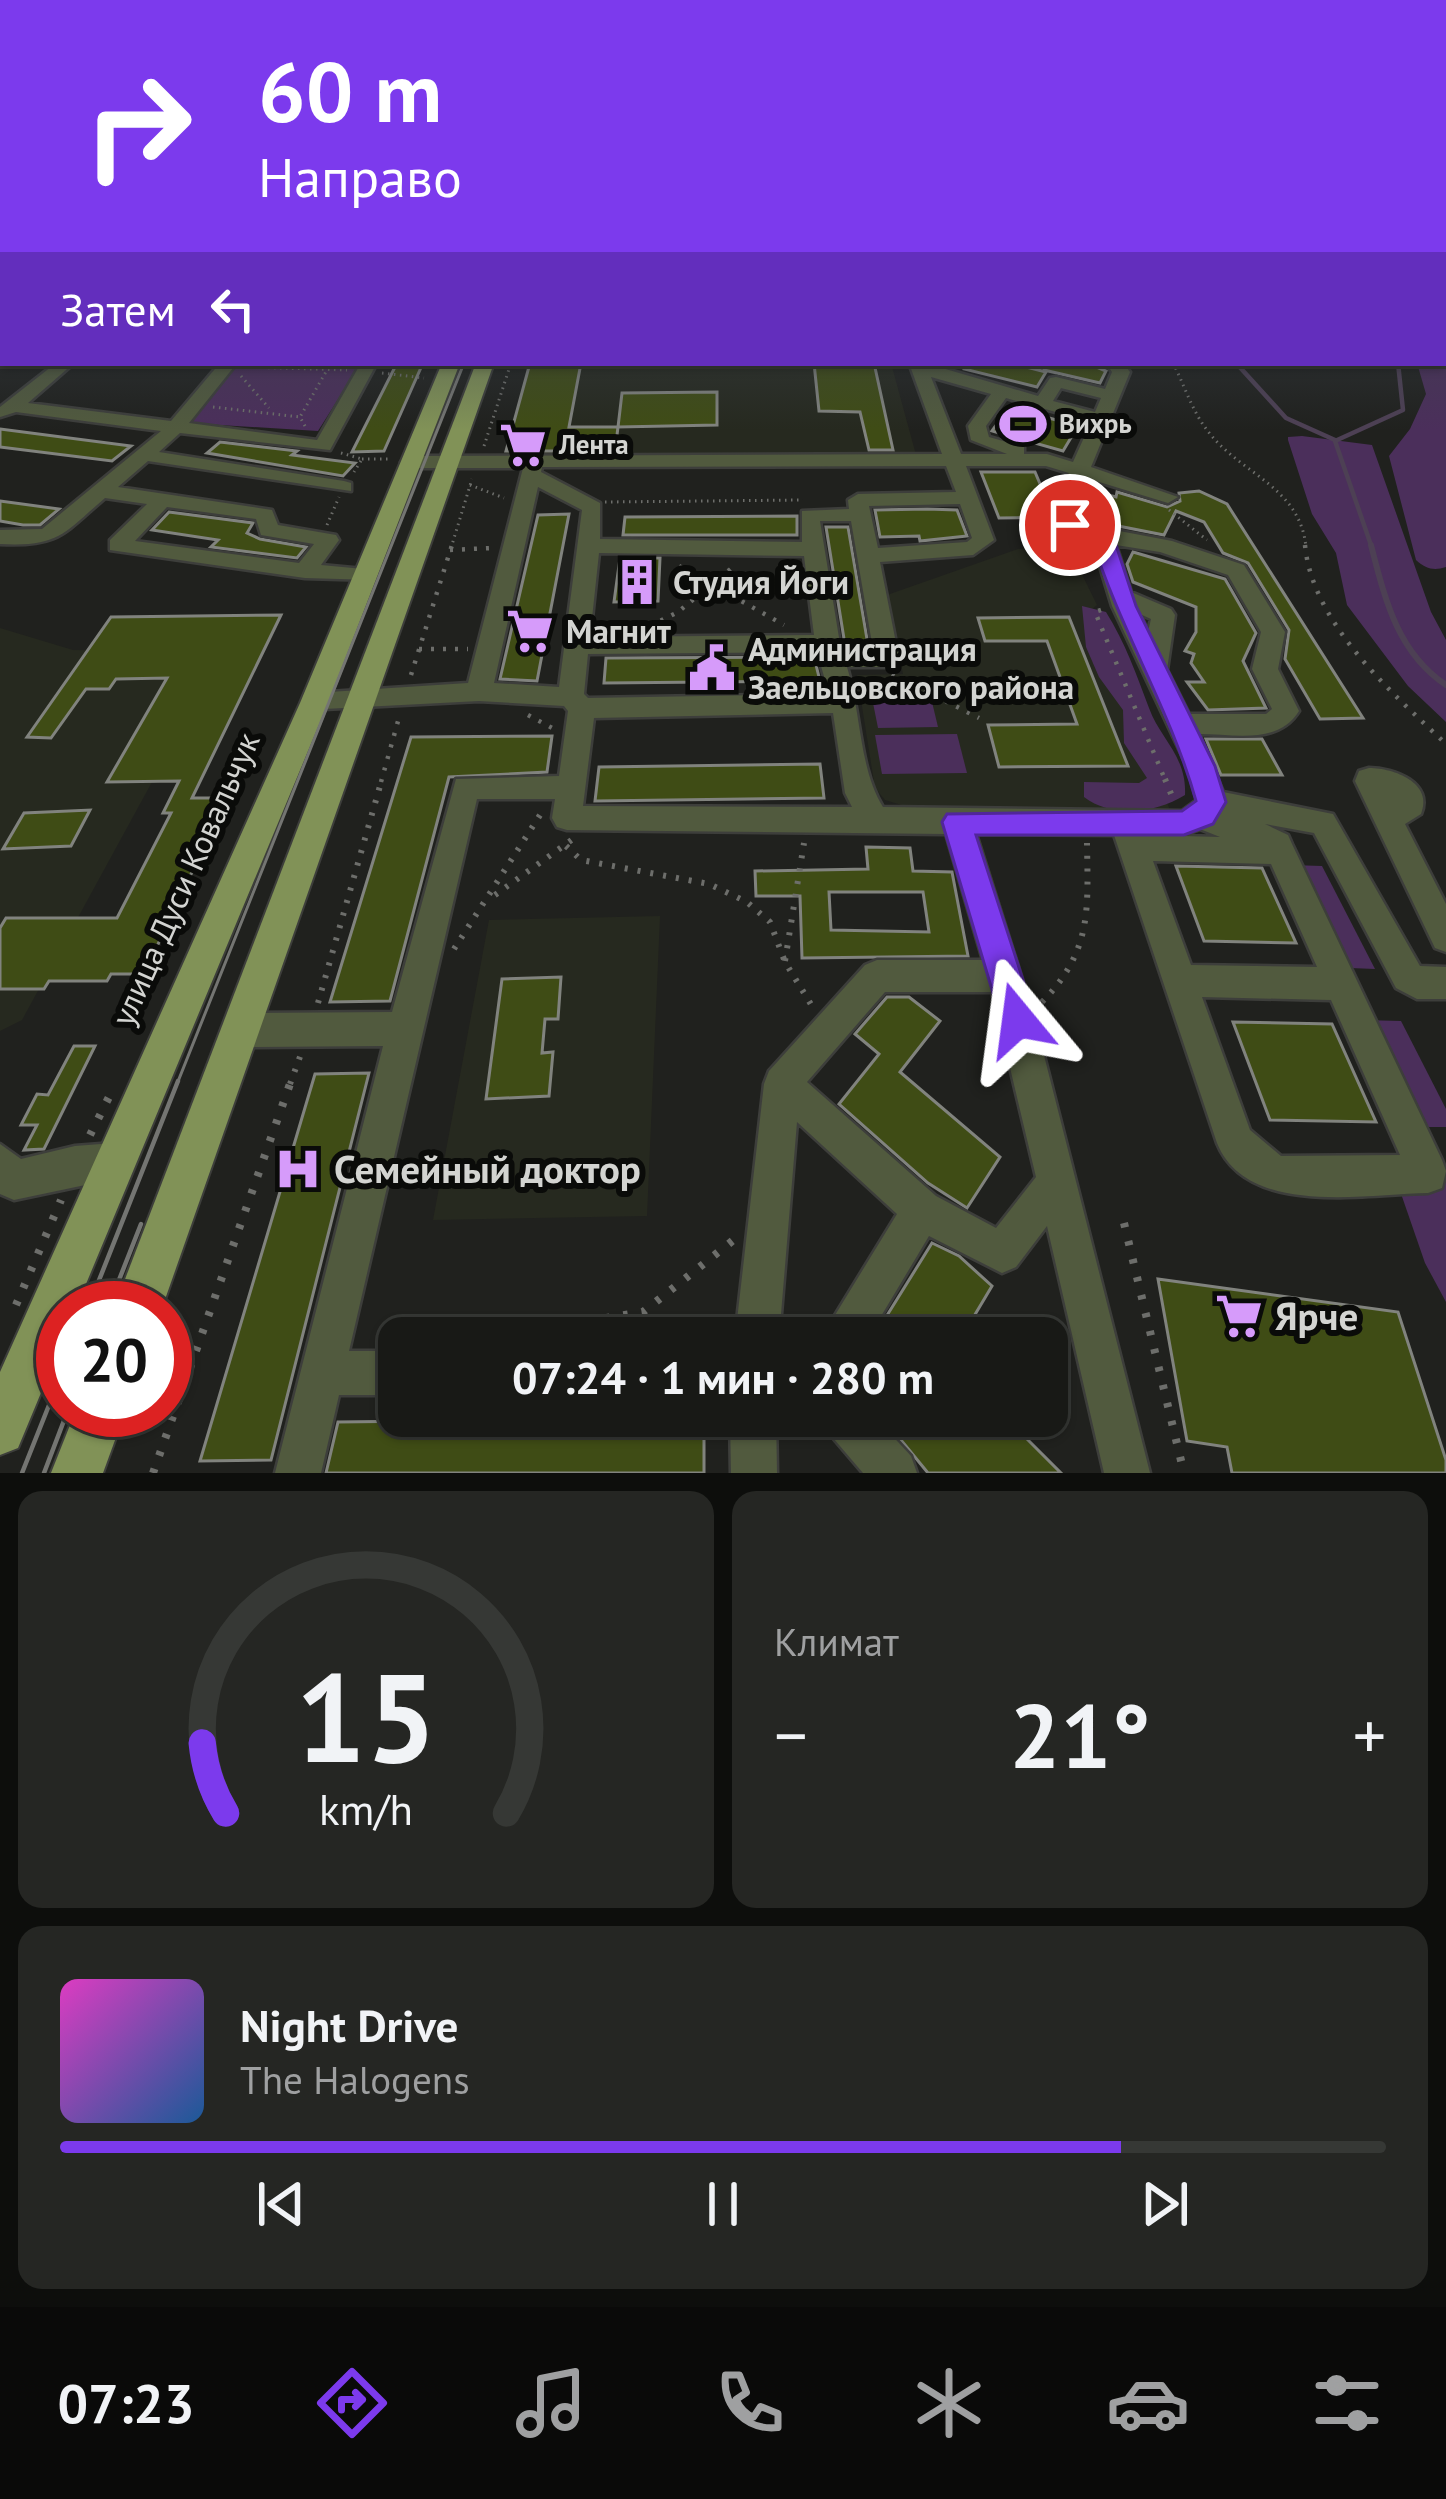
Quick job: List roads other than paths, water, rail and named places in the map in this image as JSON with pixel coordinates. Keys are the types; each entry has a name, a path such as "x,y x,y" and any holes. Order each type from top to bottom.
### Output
{"main road":[{"path":"148,1281 364,699 466,471 484,366"},
{"name":"улица Дуси Ковальчук","path":"0,1430 314,703 441,371"},
{"path":"77,1473 90,1437"}],"street":[{"path":"6,411 62,366"},
{"path":"0,537 37,539 50,534 175,428 227,366"},
{"path":"867,556 973,548 982,540 918,366"},
{"path":"921,366 1000,394 1102,420"},
{"path":"1062,466 1102,420 1121,372 1116,366"},
{"path":"6,411 322,446 368,367"},
{"path":"1042,404 1056,382 1110,395"},
{"path":"1000,394 977,426 980,440 1164,501"},
{"path":"144,455 344,487"},
{"path":"404,460 466,471 952,461 1062,466 1076,479 1061,497 1070,525 1102,536 1164,546 1236,570 1273,632 1264,669 1286,711 1272,724 1180,724"},
{"path":"479,692 532,469"},
{"path":"532,469 593,506"},
{"path":"99,491 265,514 269,530 328,540 305,571"},
{"path":"576,646 830,651 887,658 858,500 968,498"},
{"path":"163,499 118,545 366,575"},
{"path":"522,506 593,506"},
{"path":"593,506 564,788 567,818 1087,820 1128,835 1282,833"},
{"path":"861,515 809,515 859,793 875,819"},
{"path":"1102,536 1124,602 1212,792 1199,813 1128,835"},
{"path":"590,546 813,549"},
{"path":"314,703 479,692 576,703 844,703"},
{"path":"298,1473 466,788 564,788"},
{"path":"1384,811 1446,937"},
{"path":"1199,813 1216,826 1269,838 1317,821 1328,827 1408,977 1446,983"},
{"path":"957,822 1018,1020 1127,1473"},
{"path":"1128,835 1232,1136 1242,1150 1283,1176 1424,1177 1428,1167 1342,984 1282,833"},
{"path":"759,1317 782,1084 877,976 1006,976"},
{"path":"1179,981 1342,984"},
{"path":"241,1030 405,1029"},
{"path":"782,1084 922,1210 1002,1253 1055,1184"},
{"path":"4,1182 75,1165 115,1162"},
{"path":"856,1317 922,1210"},
{"path":"326,1373 378,1373"},
{"path":"754,1437 754,1473"},
{"path":"862,1437 894,1473"}],"waterway":[{"path":"1239,366 1286,418 1335,440"},
{"path":"1371,546 1335,441 1403,410 1398,366"},
{"path":"1371,546 1404,640 1446,685"}],"tram line":[{"path":"177,1084 463,366"},
{"path":"99,1281 178,1081"},
{"path":"119,1281 141,1224"},
{"path":"22,1473 36,1437"},
{"path":"44,1473 58,1437"}],"place":[{"name":"Вихрь","path":"1023,424"},
{"name":"Лента","path":"523,445"},
{"name":"Студия Йоги","path":"637,582"},
{"name":"Магнит","path":"530,631"},
{"name":"Администрация Заельцовского района","path":"712,668"},
{"name":"Семейный доктор","path":"298,1169"},
{"name":"Ярче","path":"1239,1316"}]}
